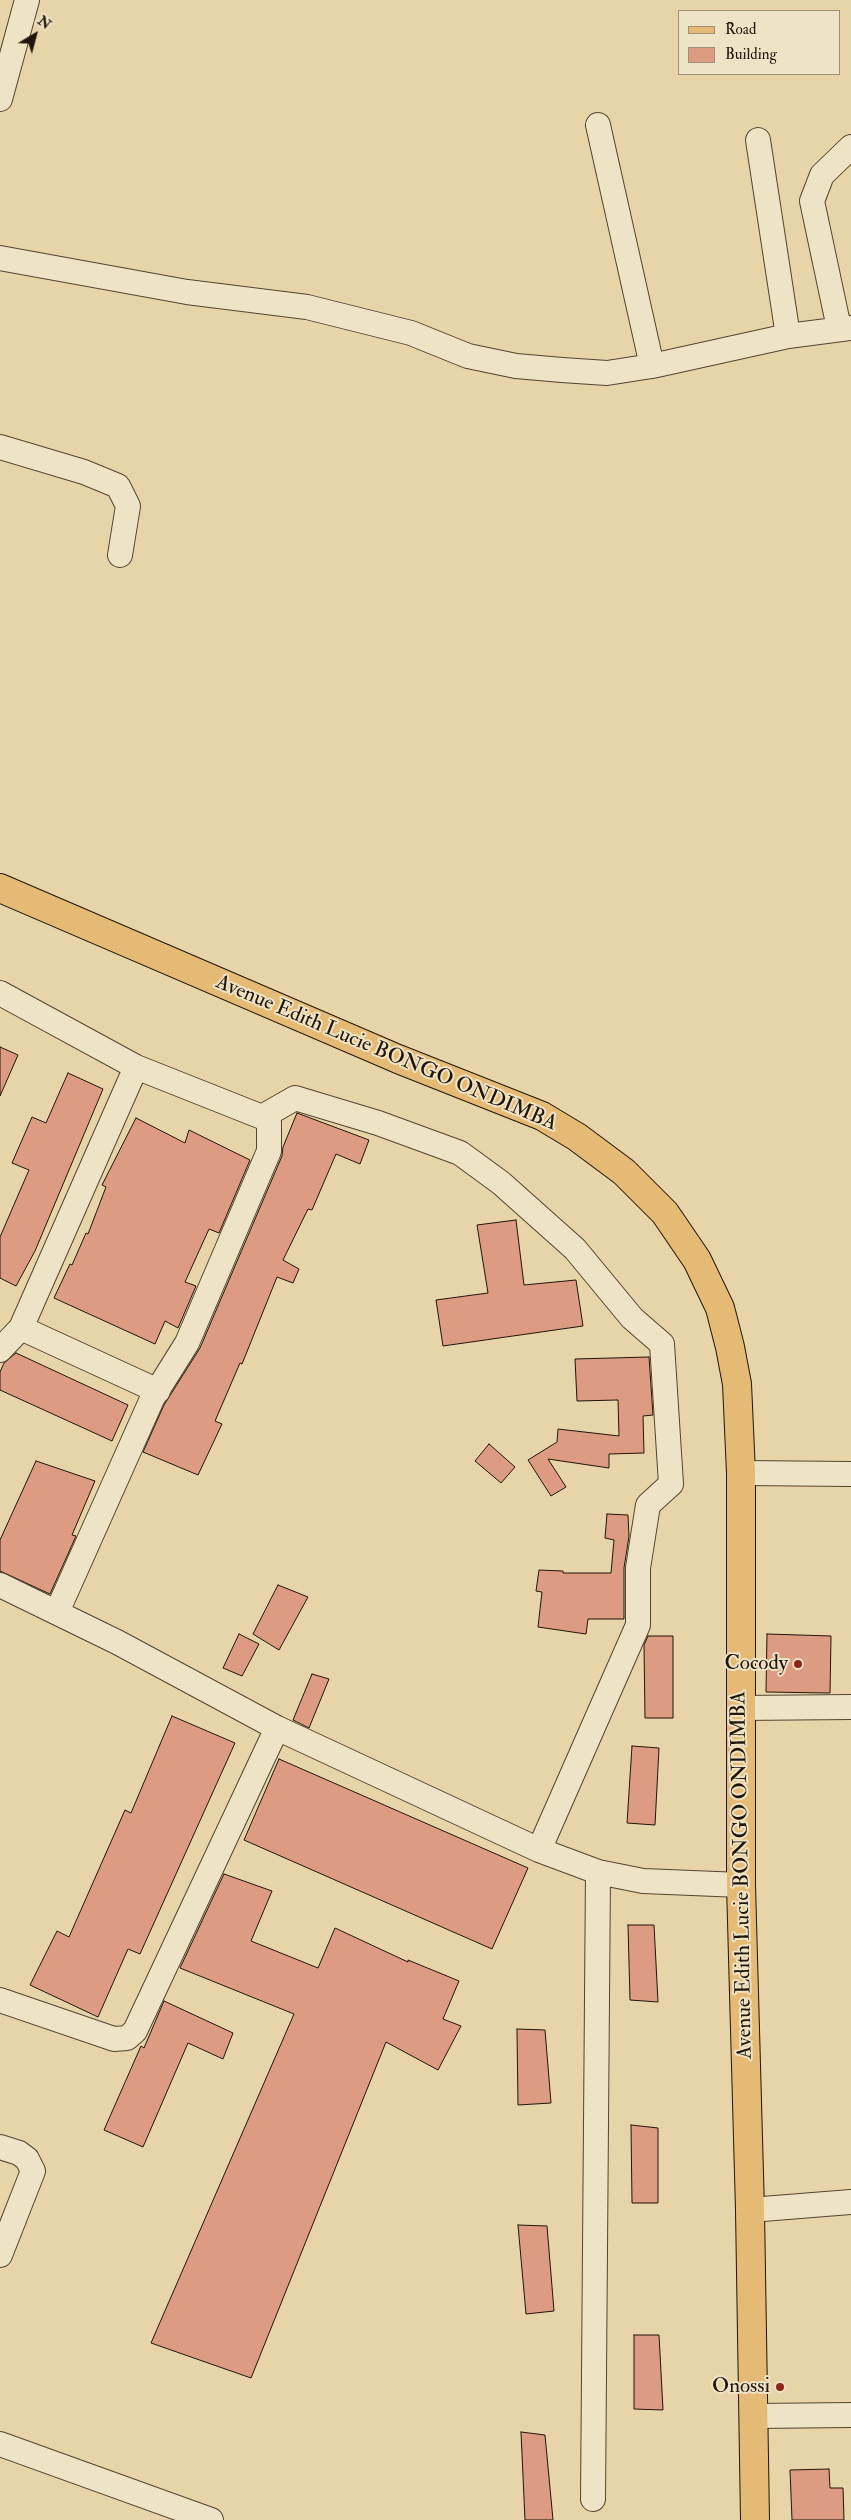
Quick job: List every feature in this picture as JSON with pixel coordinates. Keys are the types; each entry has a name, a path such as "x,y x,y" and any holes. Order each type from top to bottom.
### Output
{"main road":[{"name":"Avenue Edith Lucie BONGO ONDIMBA","path":"0,888 398,1059 542,1116 577,1137 624,1172 665,1213 697,1260 720,1308 737,1384 741,1474 741,1885 750,2210 755,2520"}],"street":[{"path":"0,99 27,0"},
{"path":"598,125 652,366"},
{"path":"758,140 788,336"},
{"path":"0,258 187,292 307,307 411,333 468,356 516,366 608,373 652,366 788,336 845,328 812,201 822,175 851,147"},
{"path":"0,448 84,472 118,486 128,506 120,555"},
{"path":"0,993 136,1067 262,1117 270,1122 269,1151 187,1343 158,1391 57,1612"},
{"path":"0,1350 21,1328 136,1067"},
{"path":"262,1117 295,1098 378,1123 460,1153 501,1183 575,1249 632,1318 662,1344 671,1484 648,1505 638,1568 638,1625 539,1850"},
{"path":"21,1328 158,1391"},
{"path":"741,1474 851,1474"},
{"path":"0,1585 57,1612 277,1728 539,1850 598,1872 643,1881 741,1885"},
{"path":"740,1708 851,1707"},
{"path":"0,2000 114,2039 127,2038 135,2031 277,1728"},
{"path":"593,2499 598,1872"},
{"path":"0,2147 18,2153 27,2159 32,2170 0,2255"},
{"path":"750,2210 851,2202"},
{"path":"753,2416 851,2416"},
{"path":"0,2444 211,2520"}],"building":[{"path":"0,1047 18,1055 0,1096"},
{"path":"68,1073 103,1089 35,1251 16,1286 0,1278 0,1237 29,1170 12,1163 32,1117 46,1123"},
{"path":"297,1113 369,1140 360,1164 336,1154 312,1210 308,1209 283,1260 299,1269 293,1283 277,1277 242,1364 240,1363 215,1421 222,1424 198,1475 143,1452 164,1405 200,1348 282,1156 283,1147"},
{"path":"136,1118 185,1143 189,1130 250,1160 219,1233 209,1229 185,1282 196,1286 178,1328 165,1321 155,1344 54,1298 70,1264 72,1265 86,1233 88,1234 106,1187 102,1185"},
{"path":"516,1220 524,1285 576,1280 583,1326 443,1346 436,1300 488,1293 477,1225"},
{"path":"16,1353 128,1405 112,1441 0,1390 0,1372 4,1363"},
{"path":"649,1357 653,1415 643,1416 644,1453 609,1454 609,1468 548,1459 566,1487 551,1496 528,1460 557,1442 558,1429 619,1436 618,1400 577,1401 575,1359"},
{"path":"489,1444 515,1467 501,1483 475,1461"},
{"path":"36,1461 95,1481 72,1535 76,1536 50,1594 0,1571 0,1540"},
{"path":"607,1514 628,1515 629,1536 624,1568 624,1619 588,1619 586,1634 538,1627 542,1592 536,1591 539,1570 563,1571 563,1573 611,1573 614,1540 605,1538"},
{"path":"278,1585 308,1597 279,1650 253,1634"},
{"path":"239,1634 259,1644 242,1676 223,1668"},
{"name":"Cocody","path":"767,1634 831,1636 830,1693 766,1692"},
{"path":"648,1636 673,1636 673,1718 645,1718 644,1645"},
{"path":"312,1674 329,1679 309,1728 293,1720"},
{"path":"172,1716 235,1743 140,1954 128,1949 98,2017 30,1985 57,1931 69,1937 125,1810 131,1813"},
{"path":"632,1746 659,1748 655,1825 627,1823"},
{"path":"279,1759 528,1868 492,1949 244,1840"},
{"path":"224,1874 272,1891 251,1941 318,1968 335,1928 408,1962 408,1960 459,1981 443,2019 461,2026 438,2070 386,2042 251,2378 151,2343 294,2014 180,1968"},
{"path":"628,1925 654,1925 658,2002 630,2000"},
{"path":"164,2001 233,2033 223,2059 188,2043 143,2147 104,2130 141,2046 144,2048"},
{"path":"517,2029 545,2030 551,2103 518,2105"},
{"path":"631,2125 658,2128 658,2203 632,2203"},
{"path":"518,2225 547,2226 554,2311 526,2314"},
{"path":"634,2335 659,2335 663,2410 634,2409"},
{"path":"521,2432 545,2435 553,2520 525,2520"},
{"path":"829,2469 830,2488 843,2488 844,2520 792,2520 790,2470"}],"place":[{"name":"Cocody","path":"798,1664"},
{"name":"Onossi","path":"780,2387"}]}
